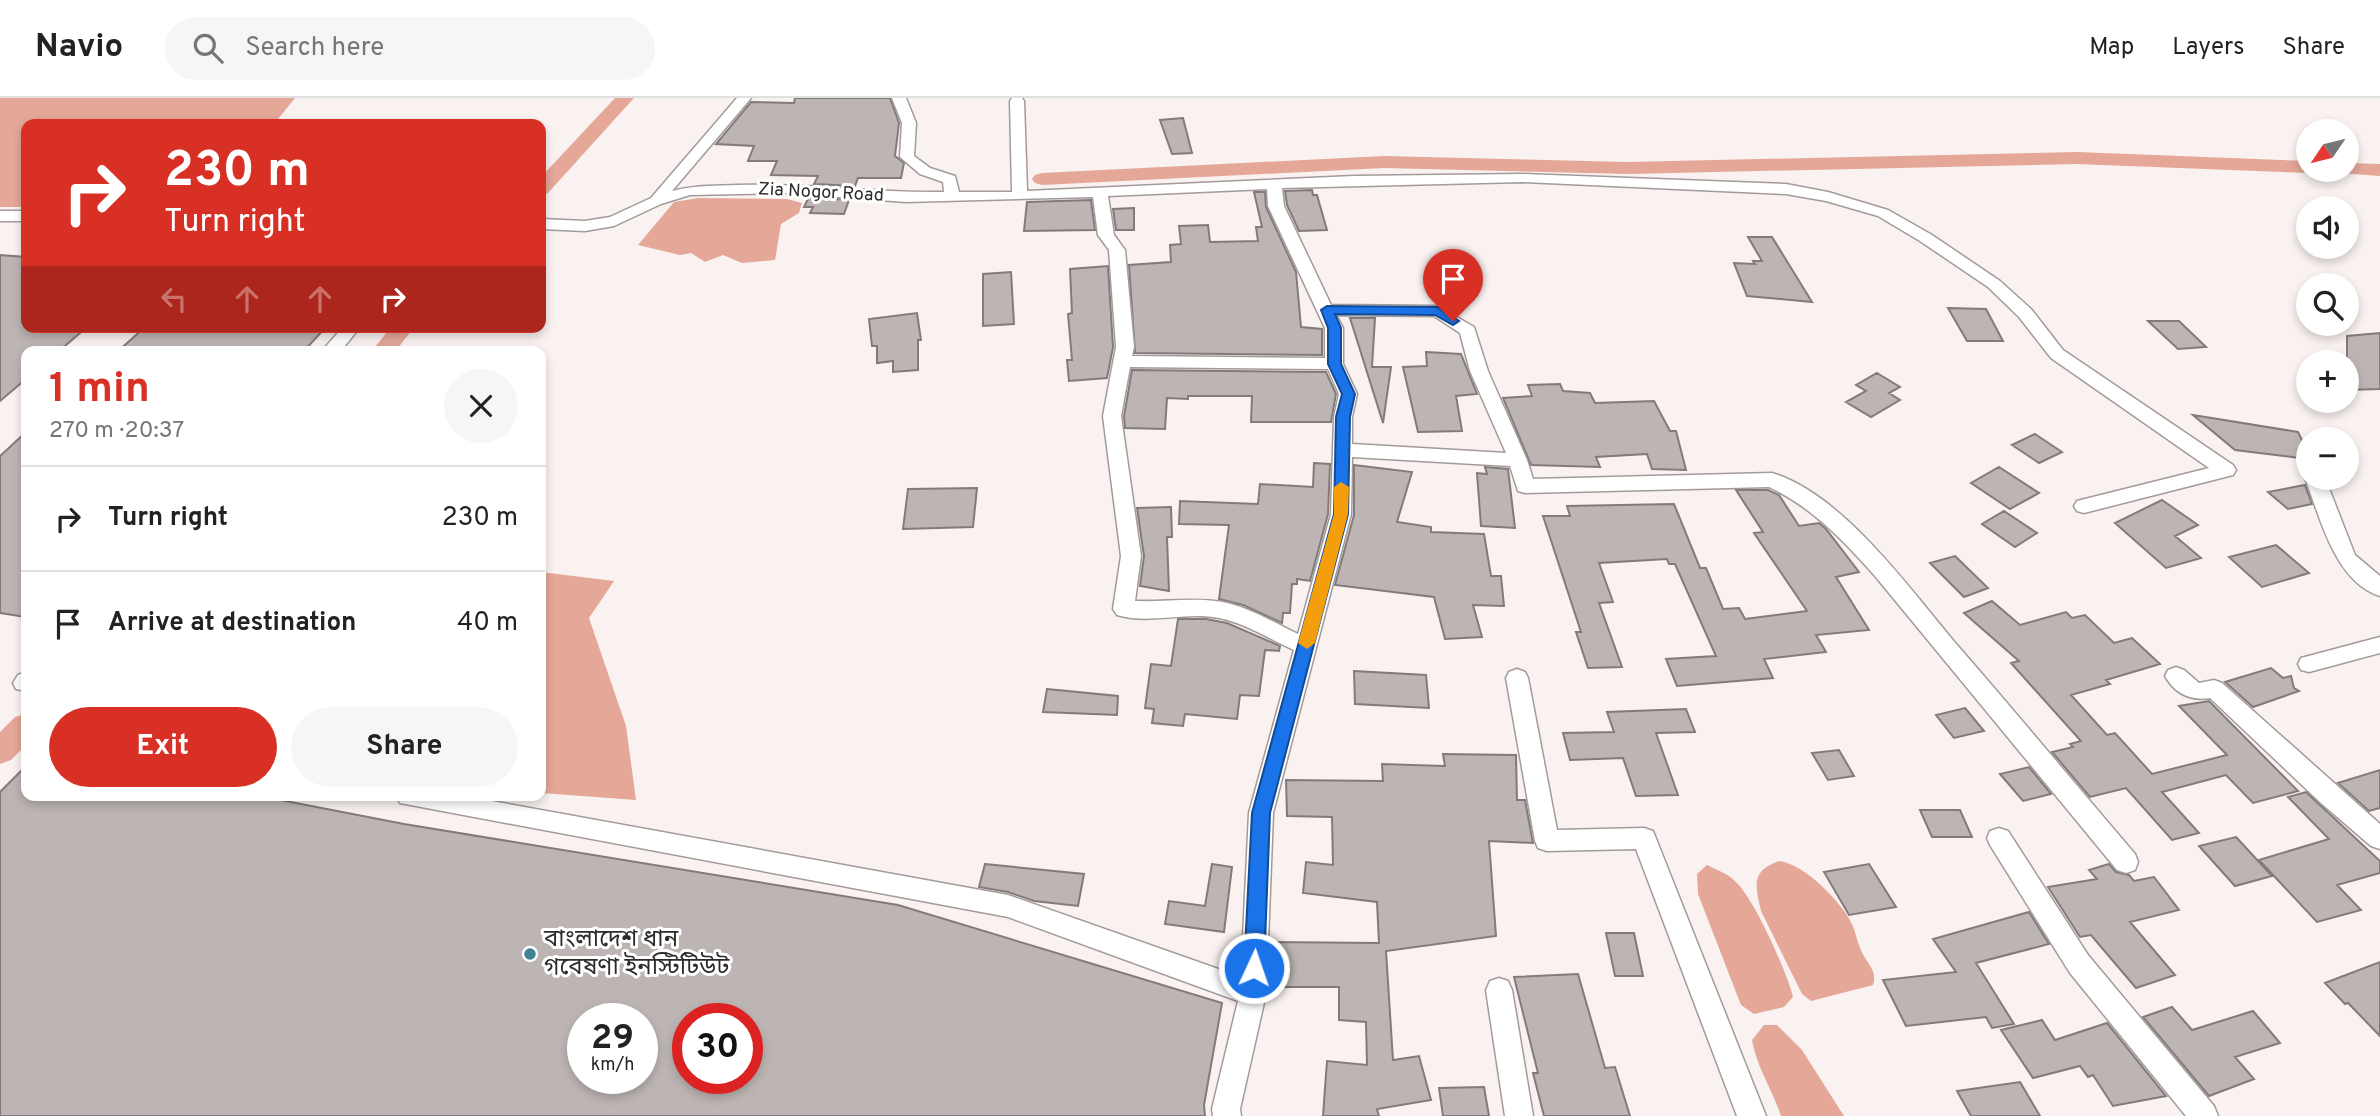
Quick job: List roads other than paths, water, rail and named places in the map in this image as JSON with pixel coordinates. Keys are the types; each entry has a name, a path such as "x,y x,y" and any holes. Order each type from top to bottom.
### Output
{"street":[{"path":"656,201 744,98"},
{"path":"899,98 909,123 907,157 925,171 950,179 952,197"},
{"path":"1017,101 1020,196"},
{"name":"Zia Nogor Road","path":"546,224 585,226 614,221 656,201 689,191 785,188 906,197 952,197 1274,183 1522,178 1786,189 1828,197 1884,213 1994,284 2025,313 2057,354 2226,470 2084,506"},
{"path":"1227,1116 1226,1109 1253,994 1261,813 1341,514 1343,417 1348,394 1334,364 1335,328 1276,206 1274,183"},
{"path":"1100,191 1106,235 1116,250 1125,347 1112,416 1131,556 1124,609 1168,610 1183,607 1223,610 1306,646"},
{"path":"0,216 21,216"},
{"path":"1327,310 1438,311 1468,331 1479,371 1518,460 1525,486 1772,480 1794,488 1824,510 1898,590 2126,862"},
{"path":"1122,360 1334,364"},
{"path":"1342,450 1518,460"},
{"path":"2320,490 2346,559 2380,588"},
{"path":"2309,664 2380,645"},
{"path":"2176,676 2194,692 2214,689 2329,796 2380,839"},
{"path":"1517,678 1547,841 1644,838 1752,1116"},
{"path":"435,801 1008,906 1253,994"},
{"path":"1999,838 2079,964 2204,1116"},
{"path":"1499,990 1519,1116"}],"waterway":[{"path":"546,184 625,98"},
{"path":"1042,179 1384,162 1628,168 2077,158 2296,167"},
{"path":"2359,169 2380,170"},
{"path":"387,346 398,333"},
{"path":"0,751 21,731"}],"place":[{"name":"বাংলাদেশ ধান গবেষণা ইনস্টিটিউট","path":"530,954"}]}
